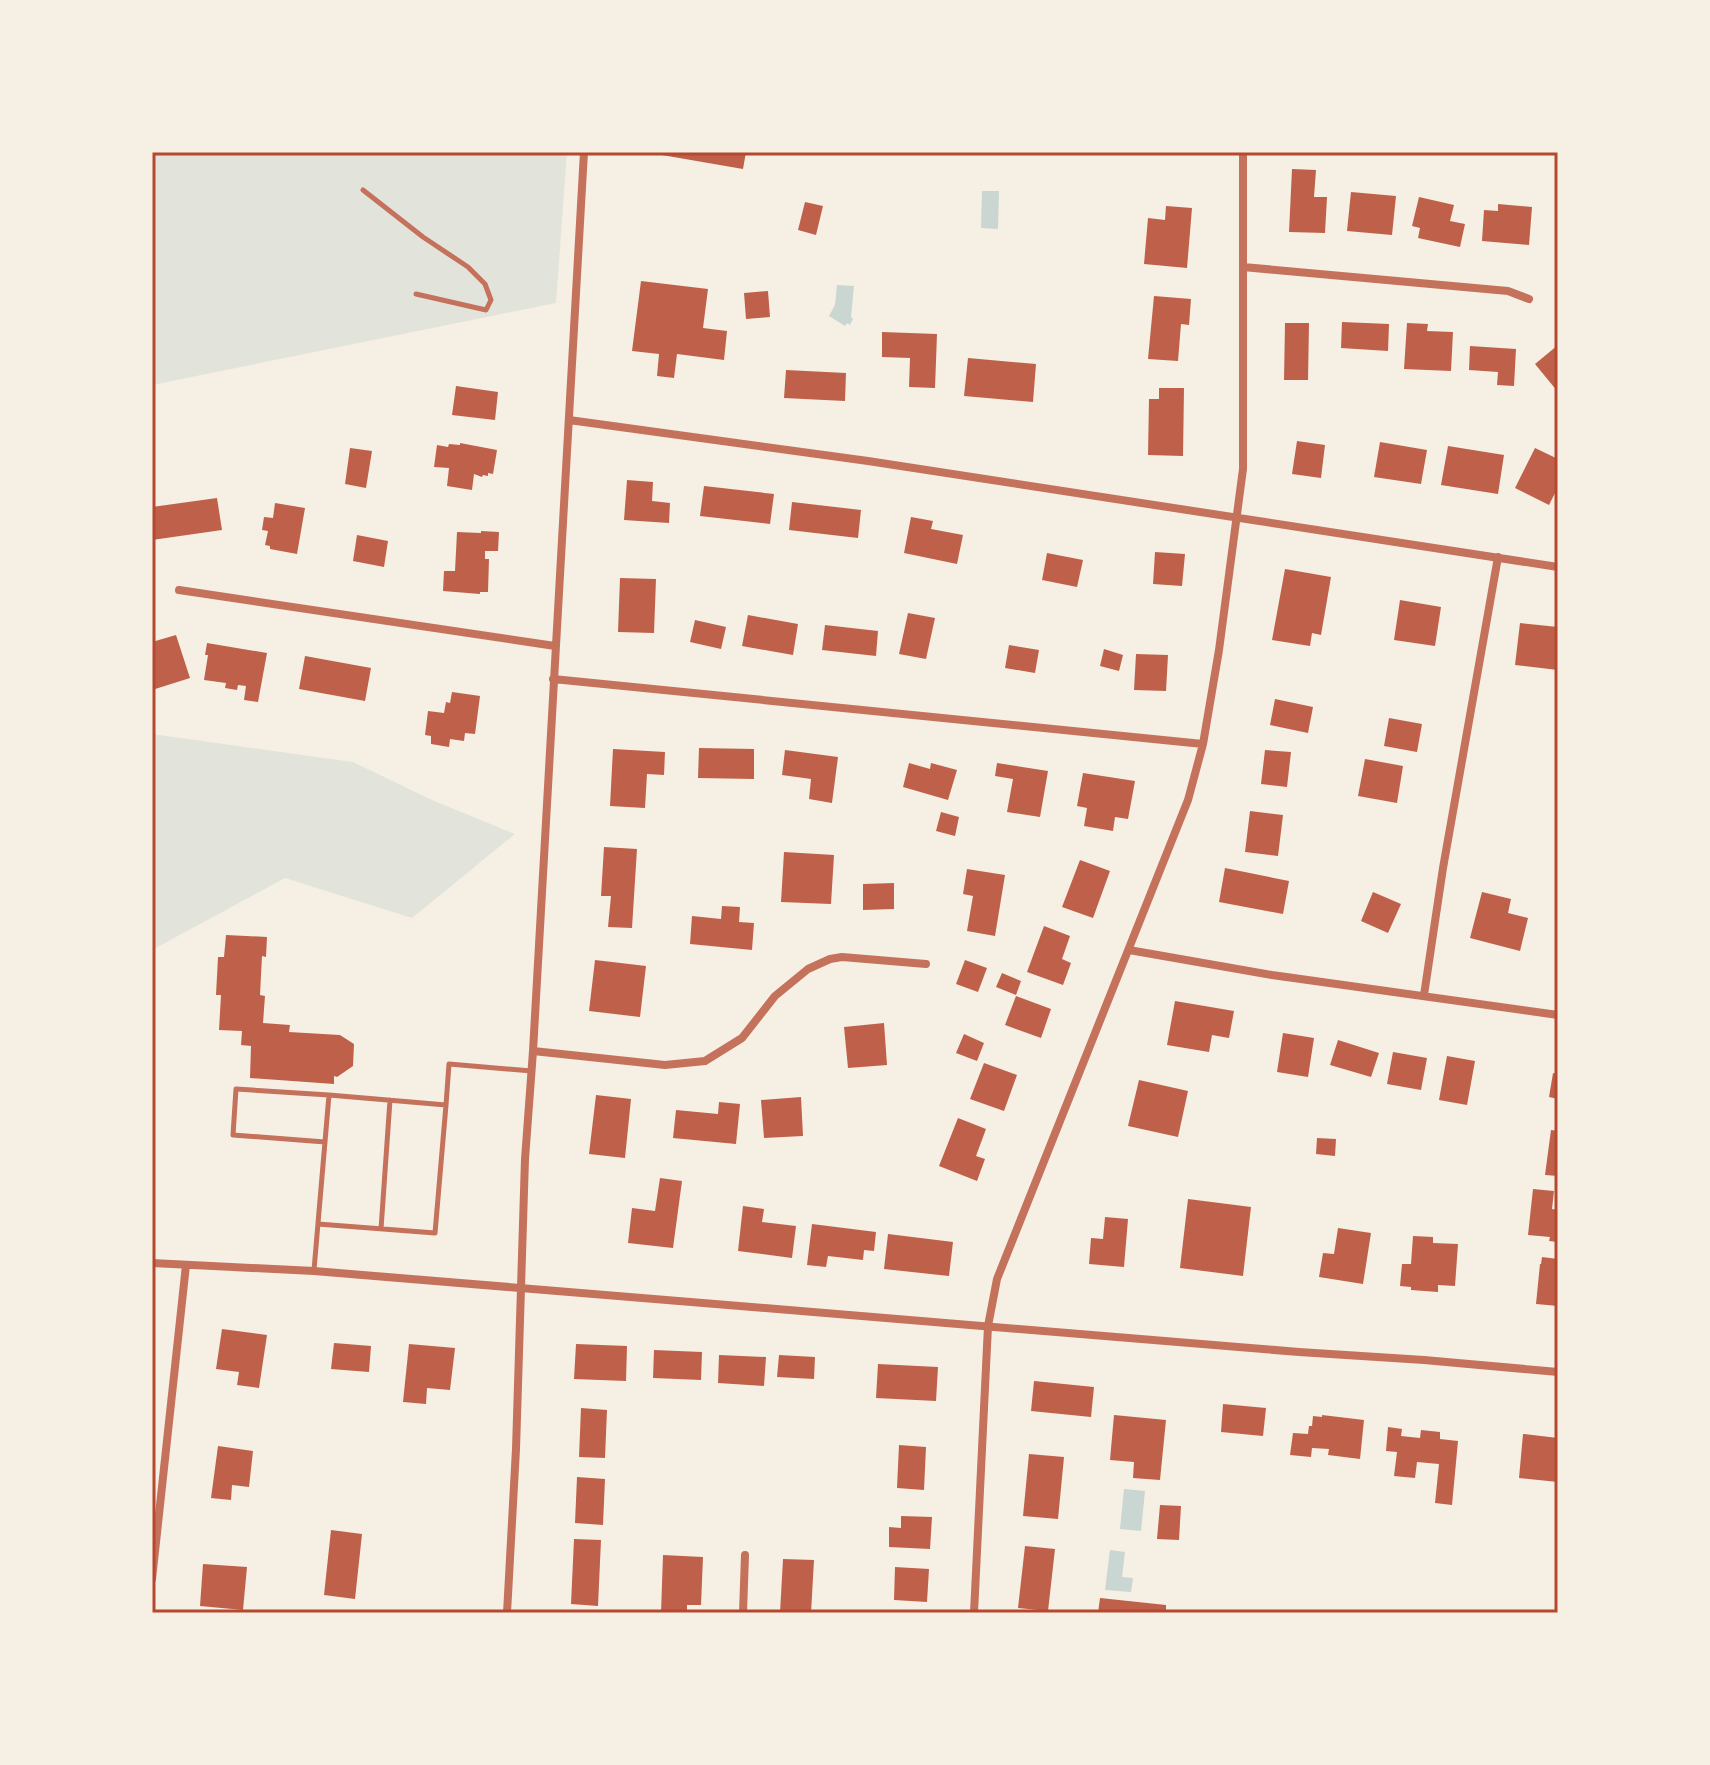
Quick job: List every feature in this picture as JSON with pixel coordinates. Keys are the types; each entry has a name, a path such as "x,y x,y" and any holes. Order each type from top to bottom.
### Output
{"street":[{"path":"507,1613 516,1449 525,1159 584,152"},
{"path":"974,1613 988,1326 997,1279 1188,800 1203,744 1222,634 1243,469 1243,152"},
{"path":"1243,267 1508,291 1529,299"},
{"path":"569,420 868,461 1558,567"},
{"path":"1424,995 1443,868 1498,557"},
{"path":"179,590 555,646"},
{"path":"553,679 1203,744"},
{"path":"1129,950 1272,975 1558,1015"},
{"path":"533,1051 665,1065 705,1061 742,1038 775,996 808,969 819,964 842,957 926,964"},
{"path":"152,1263 314,1271 1558,1372"},
{"path":"152,1579 186,1265"},
{"path":"743,1613 745,1555"}],"lane":[{"path":"363,190 423,237 468,267 485,284 491,300 486,310 416,294"},
{"path":"318,1224 435,1233 449,1064 532,1071"},
{"path":"325,1142 233,1135 236,1089 446,1105"},
{"path":"314,1271 329,1095"},
{"path":"381,1229 390,1100"}],"shaded area":[{"path":"152,152 567,152 556,303 152,385"},
{"path":"982,191 999,191 998,229 981,228"},
{"path":"837,285 854,286 850,325 847,323 845,326 829,316 835,305"},
{"path":"152,734 353,762 432,800 515,834 412,918 285,878 152,950"},
{"path":"1124,1489 1145,1491 1141,1531 1120,1529"},
{"path":"1110,1550 1125,1552 1122,1577 1133,1578 1131,1592 1105,1590"}],"building":[{"path":"656,152 746,152 743,169"},
{"path":"1292,169 1316,170 1314,197 1327,197 1325,233 1289,232"},
{"path":"1351,192 1396,196 1392,235 1347,231"},
{"path":"1419,197 1454,205 1450,221 1465,224 1460,247 1418,238 1420,228 1412,226"},
{"path":"805,202 823,206 816,235 798,230"},
{"path":"1498,204 1532,207 1529,245 1482,241 1484,210 1498,211"},
{"path":"1166,206 1192,208 1187,268 1144,264 1148,218 1165,220"},
{"path":"641,281 708,289 703,328 727,331 724,360 677,354 674,378 657,376 659,354 632,351"},
{"path":"768,291 770,317 746,319 744,293"},
{"path":"1154,296 1191,299 1189,325 1181,324 1178,361 1148,359"},
{"path":"1342,322 1389,324 1388,351 1341,348"},
{"path":"1285,323 1309,323 1308,380 1284,380"},
{"path":"1407,323 1428,324 1427,331 1453,332 1451,371 1404,369"},
{"path":"882,332 937,334 935,388 909,387 910,358 882,357"},
{"path":"1558,345 1558,392 1535,364"},
{"path":"1470,346 1516,349 1514,386 1497,385 1498,372 1469,370"},
{"path":"968,358 1036,364 1033,402 964,396"},
{"path":"786,370 846,373 845,401 784,398"},
{"path":"456,386 498,392 495,420 452,415"},
{"path":"1159,388 1184,388 1183,456 1148,455 1149,399 1159,399"},
{"path":"1297,441 1325,445 1321,478 1292,474"},
{"path":"1380,442 1427,450 1421,484 1374,477"},
{"path":"449,444 497,450 493,474 482,477 474,474 472,490 447,486 449,468 434,467 437,445 448,447"},
{"path":"1448,446 1504,455 1498,494 1441,485"},
{"path":"350,448 372,451 366,488 345,484"},
{"path":"1535,448 1558,459 1558,487 1549,505 1515,488"},
{"path":"627,480 653,482 652,501 670,503 669,523 624,520"},
{"path":"704,486 774,494 770,524 700,516"},
{"path":"217,498 222,530 152,540 152,507"},
{"path":"792,502 861,510 858,538 789,530"},
{"path":"275,503 305,508 297,554 270,549 265,545 268,531 262,530 264,517 273,518"},
{"path":"911,517 933,521 931,529 963,535 957,564 904,553"},
{"path":"457,532 499,532 498,551 485,551 485,559 489,559 488,592 443,591 444,571 455,571"},
{"path":"357,535 388,541 384,567 353,561"},
{"path":"1155,552 1185,554 1182,586 1153,584"},
{"path":"1047,553 1083,560 1077,587 1042,580"},
{"path":"1285,569 1331,577 1321,635 1312,633 1310,646 1272,640"},
{"path":"620,578 656,579 654,633 618,632"},
{"path":"1400,600 1441,607 1435,646 1394,640"},
{"path":"908,613 935,618 926,659 899,654"},
{"path":"748,615 798,624 793,655 742,646"},
{"path":"695,620 726,627 721,649 690,642"},
{"path":"1520,623 1558,627 1558,670 1515,665"},
{"path":"825,625 878,631 876,656 822,650"},
{"path":"176,635 190,678 152,690 152,642"},
{"path":"207,643 267,653 258,702 244,700 246,686 238,685 237,690 225,688 226,683 204,680"},
{"path":"1009,645 1039,650 1035,673 1005,668"},
{"path":"1104,649 1123,655 1119,671 1100,666"},
{"path":"1136,654 1168,655 1166,691 1134,690"},
{"path":"305,656 371,668 365,701 299,689"},
{"path":"452,692 480,696 475,734 465,733 464,741 450,739 449,747 431,744 431,736 425,735 428,711 444,713"},
{"path":"1275,699 1313,707 1308,733 1270,725"},
{"path":"1389,718 1422,724 1417,752 1384,746"},
{"path":"699,748 754,749 754,779 698,778"},
{"path":"613,749 665,752 664,775 647,774 645,808 610,806"},
{"path":"785,750 838,757 832,803 809,799 811,779 782,775"},
{"path":"1265,750 1291,752 1287,787 1261,784"},
{"path":"1365,759 1403,766 1397,803 1358,796"},
{"path":"909,763 930,769 931,763 957,770 948,800 903,787"},
{"path":"997,763 1048,771 1040,817 1007,812 1013,779 995,776"},
{"path":"1083,773 1135,781 1128,819 1115,817 1113,831 1084,826 1087,808 1077,806"},
{"path":"1250,811 1283,815 1278,856 1245,852"},
{"path":"941,812 959,817 955,836 936,831"},
{"path":"604,847 637,849 632,928 608,927 611,896 601,896"},
{"path":"784,852 834,855 831,904 781,902"},
{"path":"1080,860 1110,871 1093,918 1062,907"},
{"path":"1225,868 1289,881 1283,914 1219,902"},
{"path":"967,869 1005,875 995,936 967,931 973,896 963,894"},
{"path":"894,883 894,909 863,910 863,884"},
{"path":"1373,892 1401,904 1388,933 1361,921"},
{"path":"1482,892 1511,899 1508,913 1528,918 1520,951 1470,938"},
{"path":"722,906 740,907 739,922 754,923 752,950 690,944 692,916 721,919"},
{"path":"1044,926 1070,936 1062,959 1071,963 1063,985 1027,972"},
{"path":"226,935 267,937 266,957 262,956 260,995 265,996 263,1023 290,1025 289,1032 340,1035 354,1044 353,1066 334,1076 334,1084 250,1078 251,1046 241,1045 242,1031 219,1030 221,995 216,995 218,957 224,957"},
{"path":"595,960 646,966 640,1017 589,1011"},
{"path":"965,960 987,968 978,992 956,984"},
{"path":"1002,973 1021,981 1016,995 996,987"},
{"path":"1016,996 1051,1009 1041,1038 1005,1025"},
{"path":"1175,1001 1234,1011 1229,1038 1212,1035 1209,1052 1167,1045"},
{"path":"884,1023 887,1065 848,1068 844,1027"},
{"path":"1283,1033 1314,1038 1308,1077 1277,1072"},
{"path":"964,1034 984,1043 977,1061 956,1053"},
{"path":"1338,1040 1379,1053 1371,1077 1330,1065"},
{"path":"1393,1052 1427,1058 1421,1090 1387,1084"},
{"path":"1447,1056 1475,1061 1467,1105 1439,1100"},
{"path":"984,1063 1017,1075 1004,1111 970,1099"},
{"path":"1553,1073 1558,1074 1558,1099 1549,1097"},
{"path":"1139,1080 1188,1091 1178,1137 1128,1126"},
{"path":"596,1095 631,1099 625,1158 589,1154"},
{"path":"801,1097 803,1136 764,1138 761,1100"},
{"path":"719,1102 740,1104 736,1144 673,1138 676,1110 718,1114"},
{"path":"958,1118 986,1129 976,1156 985,1159 977,1181 939,1166"},
{"path":"1551,1130 1558,1131 1558,1176 1545,1175"},
{"path":"1317,1138 1336,1139 1335,1156 1316,1154"},
{"path":"660,1178 682,1181 673,1248 628,1243 632,1208 655,1211"},
{"path":"1533,1189 1554,1191 1552,1209 1558,1210 1558,1242 1549,1241 1550,1237 1528,1235"},
{"path":"1188,1199 1251,1207 1243,1276 1180,1268"},
{"path":"743,1206 764,1209 762,1222 796,1226 792,1258 738,1251"},
{"path":"1105,1217 1128,1219 1124,1267 1089,1264 1091,1238 1103,1239"},
{"path":"812,1224 876,1232 874,1251 864,1250 863,1260 828,1256 826,1267 807,1265"},
{"path":"1338,1228 1371,1233 1363,1284 1319,1277 1323,1253 1334,1254"},
{"path":"888,1234 953,1242 949,1276 884,1269"},
{"path":"1413,1236 1433,1237 1433,1243 1458,1244 1455,1286 1438,1285 1438,1292 1400,1286 1402,1264 1411,1264"},
{"path":"1542,1257 1558,1259 1558,1306 1536,1304"},
{"path":"222,1329 267,1335 259,1388 237,1385 239,1372 216,1369"},
{"path":"334,1343 371,1346 369,1372 331,1369"},
{"path":"409,1344 455,1348 450,1390 427,1388 426,1404 403,1402"},
{"path":"576,1344 627,1346 626,1381 574,1379"},
{"path":"654,1350 702,1352 701,1380 653,1378"},
{"path":"719,1355 766,1357 764,1386 718,1383"},
{"path":"779,1355 815,1357 814,1379 777,1377"},
{"path":"878,1364 938,1367 936,1401 876,1398"},
{"path":"1034,1381 1094,1387 1091,1417 1031,1411"},
{"path":"1223,1404 1266,1408 1263,1436 1221,1432"},
{"path":"581,1408 607,1410 605,1458 579,1457"},
{"path":"1114,1415 1166,1420 1160,1480 1133,1478 1134,1462 1110,1460"},
{"path":"1313,1416 1364,1420 1360,1459 1328,1455 1329,1449 1312,1448 1311,1457 1290,1455 1293,1433 1308,1434"},
{"path":"1388,1427 1402,1429 1401,1436 1420,1438 1421,1430 1440,1432 1440,1439 1458,1441 1452,1505 1435,1503 1439,1464 1417,1462 1415,1478 1394,1476 1397,1452 1386,1451"},
{"path":"1523,1434 1558,1438 1558,1482 1519,1478"},
{"path":"899,1445 926,1447 924,1490 897,1488"},
{"path":"218,1446 253,1451 249,1487 232,1485 231,1500 211,1498"},
{"path":"1029,1454 1064,1457 1058,1519 1023,1516"},
{"path":"577,1477 605,1479 603,1525 575,1523"},
{"path":"1160,1505 1181,1506 1179,1540 1157,1539"},
{"path":"901,1516 932,1517 930,1549 889,1547 889,1527 901,1528"},
{"path":"331,1530 362,1534 355,1599 324,1595"},
{"path":"574,1539 601,1540 598,1606 571,1604"},
{"path":"1025,1546 1055,1549 1048,1611 1018,1608"},
{"path":"663,1555 703,1557 701,1605 687,1605 687,1613 661,1613"},
{"path":"783,1559 814,1560 811,1613 780,1613"},
{"path":"203,1564 247,1567 243,1610 200,1606"},
{"path":"895,1567 929,1569 927,1602 894,1600"},
{"path":"1100,1598 1166,1605 1166,1613 1098,1613"}]}
